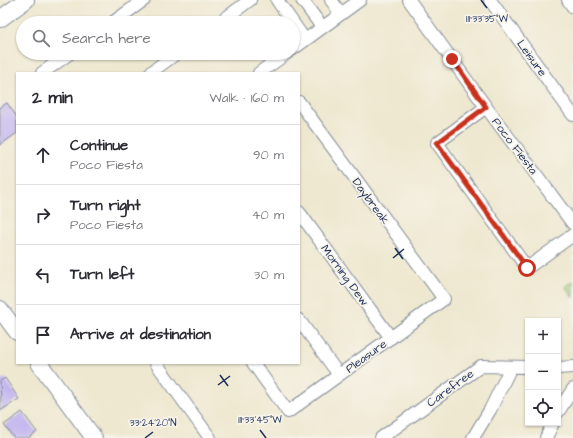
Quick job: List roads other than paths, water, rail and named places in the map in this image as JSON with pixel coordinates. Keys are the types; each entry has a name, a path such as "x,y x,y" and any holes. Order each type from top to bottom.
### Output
{"main road":[{"path":"0,19 26,0"},
{"path":"0,309 16,331"},
{"path":"40,364 94,438"}],"lane":[{"path":"122,16 144,0"},
{"path":"228,16 250,0"},
{"path":"277,0 288,16"},
{"path":"302,0 322,27"},
{"path":"331,0 341,14"},
{"path":"300,43 358,0"},
{"path":"409,0 486,107"},
{"name":"Leisure","path":"490,0 573,115"},
{"path":"568,0 573,7"},
{"path":"300,33 305,40"},
{"path":"43,72 60,60"},
{"path":"151,72 168,60"},
{"path":"263,72 274,69 281,60"},
{"name":"Daybreak","path":"300,103 444,299"},
{"name":"Poco Fiesta","path":"573,224 486,107 437,143 527,268 573,235"},
{"name":"Morning Dew","path":"300,213 391,338"},
{"name":"Pleasure","path":"254,364 288,412 444,299"},
{"path":"300,321 339,375"},
{"path":"157,364 210,438"},
{"name":"Carefree","path":"381,438 481,366 525,367"},
{"path":"473,438 490,410 511,367"},
{"path":"561,368 573,367"},
{"path":"561,407 573,389"},
{"path":"546,438 552,426"}]}
